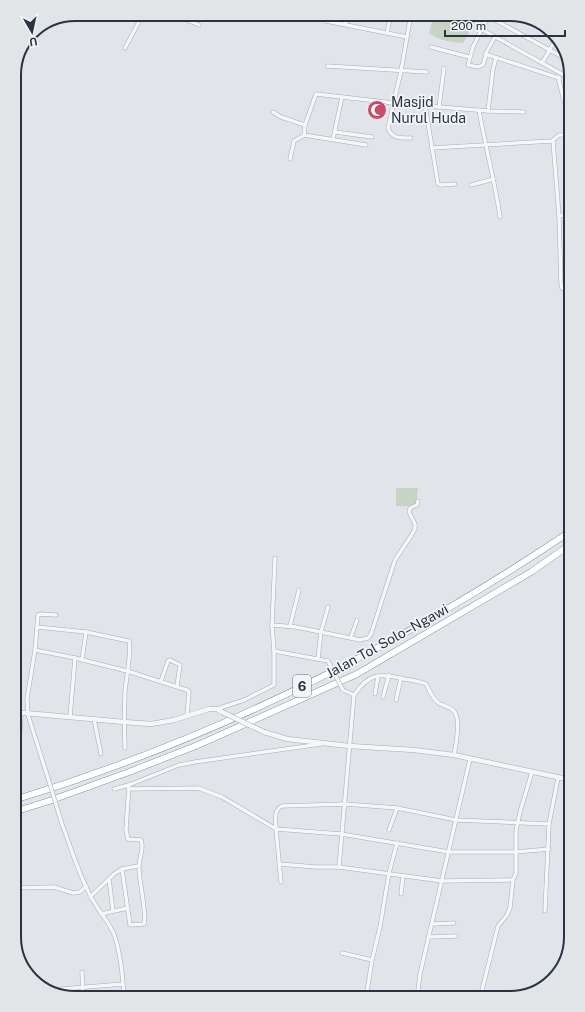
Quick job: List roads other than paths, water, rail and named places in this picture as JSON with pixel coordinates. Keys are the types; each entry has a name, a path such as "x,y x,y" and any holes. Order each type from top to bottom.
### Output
{"highway":[{"name":"Jalan Tol Solo–Ngawi","path":"21,798 118,765 195,734 342,667 424,622 528,560 564,536"},
{"name":"Jalan Tol Solo–Ngawi","path":"21,810 129,772 198,745 357,674 531,572 564,549"}],"street":[{"path":"125,48 139,21"},
{"path":"190,21 200,25"},
{"path":"326,21 406,38"},
{"path":"344,24 347,21"},
{"path":"387,33 390,21"},
{"path":"410,21 401,71 388,128 394,137 411,138"},
{"path":"486,21 469,57 469,65 481,67 483,65 486,54 495,37"},
{"path":"499,21 560,56"},
{"path":"481,29 542,63 560,76 564,95"},
{"path":"542,63 554,43"},
{"path":"432,47 469,57"},
{"path":"486,54 564,77"},
{"path":"488,111 493,69 496,58"},
{"path":"328,66 427,72"},
{"path":"440,106 444,68"},
{"path":"304,135 305,125 316,94 394,103 488,111 524,112"},
{"path":"333,139 342,97"},
{"path":"426,105 431,148 438,184 455,184"},
{"path":"479,110 485,146 494,179 500,217"},
{"path":"273,112 281,117 305,125"},
{"path":"335,132 372,137"},
{"path":"290,159 294,141 304,135 366,145"},
{"path":"564,135 559,135 554,138 559,216 561,284 562,288 564,289"},
{"path":"431,148 554,141"},
{"path":"471,185 494,179"},
{"path":"559,216 564,215"},
{"path":"272,625 290,626 360,640 366,640 370,637 395,560 415,529 415,524 409,512 410,508 417,505 418,501"},
{"path":"21,713 28,715 124,722 163,723 244,700 274,685 272,625 276,558"},
{"path":"290,626 299,590"},
{"path":"318,659 321,632 328,607"},
{"path":"56,614 40,614 38,616 35,650 26,699 28,715 62,824 79,871 90,897 115,937 124,991"},
{"path":"351,637 357,620"},
{"path":"37,627 86,632 129,641 130,647 124,722 125,748"},
{"path":"82,660 86,632"},
{"path":"35,650 127,671 187,690 190,692 187,716"},
{"path":"274,651 328,661 343,690 354,695"},
{"path":"70,717 75,658"},
{"path":"161,681 168,661 170,660 180,665 177,686"},
{"path":"383,697 390,675"},
{"path":"338,867 354,695 361,685 378,676 390,675 426,684 433,698 439,704 454,711 456,715 457,733 454,755"},
{"path":"375,694 378,676"},
{"path":"396,700 401,678"},
{"path":"217,708 222,712 264,732 287,740 414,750 454,755 564,779"},
{"path":"94,719 101,754"},
{"path":"129,787 179,765 326,743"},
{"path":"418,991 420,974 430,937 470,759"},
{"path":"482,991 498,926 507,915 510,908 513,880 516,873 516,831 532,772"},
{"path":"545,911 549,824 558,778"},
{"path":"122,869 130,925 145,924 138,866 142,852 142,842 141,840 128,839 126,830 129,787"},
{"path":"114,789 129,787 198,788 222,798 276,829 341,834 449,852 516,852 549,849"},
{"path":"281,882 276,813 282,806 345,804 397,808 456,820 549,824"},
{"path":"389,830 397,808"},
{"path":"367,991 389,873 397,843"},
{"path":"279,864 338,867 442,881 513,880"},
{"path":"90,897 114,874 122,869 138,866"},
{"path":"402,894 403,876"},
{"path":"109,879 113,911"},
{"path":"21,888 54,887 73,893 80,892 86,886"},
{"path":"101,914 128,908"},
{"path":"433,924 454,923"},
{"path":"430,937 456,936"},
{"path":"342,953 372,960"},
{"path":"82,972 82,991"},
{"path":"62,989 123,984"}],"place":[{"name":"Masjid Nurul Huda","path":"377,110"}]}
